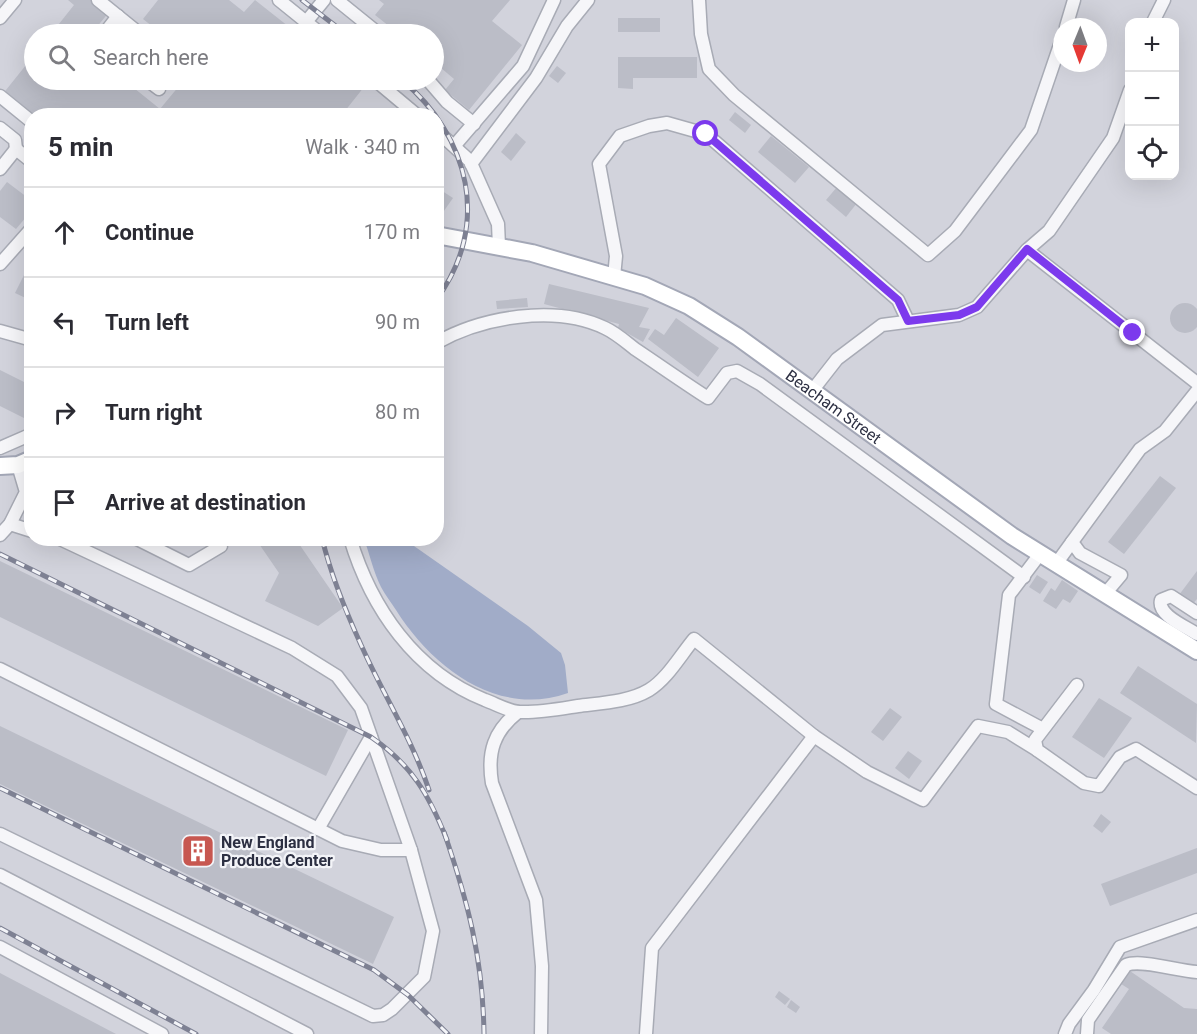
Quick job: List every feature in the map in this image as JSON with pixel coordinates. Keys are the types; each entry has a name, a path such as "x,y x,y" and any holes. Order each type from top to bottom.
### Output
{"main road":[{"name":"Beacham Street","path":"444,237 499,246 614,277 659,292 689,306 722,326 996,526 1197,651"},
{"path":"0,466 24,462"}],"street":[{"path":"0,18 15,0"},
{"path":"98,0 128,24"},
{"path":"279,0 308,24"},
{"path":"338,0 367,24"},
{"path":"455,146 523,66 554,0"},
{"path":"471,164 536,78 567,26 588,0"},
{"path":"699,0 701,34 709,69 734,95 928,255 955,231 1031,130 1053,65"},
{"path":"1069,18 1074,0"},
{"path":"1154,18 1164,0"},
{"path":"306,22 320,1"},
{"path":"112,24 118,16"},
{"path":"387,90 408,108"},
{"path":"437,90 447,102 474,124"},
{"path":"0,96 24,116"},
{"path":"812,391 837,359 882,325 959,315 977,307 1027,249 1050,231 1113,138 1125,104"},
{"path":"614,277 616,256 598,164 620,136 667,123 706,134 898,300 908,321"},
{"path":"0,128 15,140 16,149 24,156"},
{"path":"444,137 471,164 498,224 499,246"},
{"path":"0,169 16,149"},
{"path":"0,264 24,237"},
{"path":"1027,249 1197,383"},
{"path":"444,339 468,327 489,321 548,316 577,320 605,328 708,398 727,373 737,371 760,384 1024,578"},
{"path":"0,331 24,338"},
{"path":"1056,564 1140,449 1165,431 1197,391"},
{"path":"0,447 24,437"},
{"path":"24,500 4,528 24,530"},
{"path":"1072,542 1080,553 1121,575 1105,594"},
{"path":"0,834 373,1016 383,1015 392,1009 424,977 433,931 411,850 361,708 337,676 292,648 75,546"},
{"path":"150,546 189,566 221,546"},
{"path":"353,546 371,593 386,620 407,644 428,664 468,693 518,712 633,697 660,681 694,639 814,736 867,772 923,800 978,726 1008,732 1084,783 1099,786 1120,758 1136,749 1197,788"},
{"path":"1040,554 1009,595 996,704 1043,729"},
{"path":"1197,613 1171,596 1161,600 1160,603 1163,611 1197,634"},
{"path":"0,669 342,841 381,850 411,850"},
{"path":"1037,750 1035,740 1077,685"},
{"path":"518,712 500,729 490,752 489,764 492,783 536,900 542,966 541,1034"},
{"path":"646,1034 652,948 814,736"},
{"path":"318,829 370,737"},
{"path":"0,875 307,1034"},
{"path":"1065,1034 1069,1024 1094,990 1120,947 1197,920"},
{"path":"0,947 162,1034"},
{"path":"1087,1034 1088,1020 1126,965 1148,964 1171,970 1197,972"}],"shaded area":[{"path":"0,0 1197,0 1197,1034 0,1034"}],"water":[{"path":"366,546 414,546 528,626 561,653 565,665 568,693 542,699 516,699 492,693 469,682 428,651 384,593"}],"building":[{"path":"68,0 97,0 110,11 99,24 59,24 74,5"},
{"path":"158,0 229,0 244,12 255,0 285,24 149,24 143,19"},
{"path":"379,0 510,0 492,21 522,45 469,110 445,90 454,79 444,70 444,24 386,24 375,15 384,4"},
{"path":"618,18 660,18 660,32 618,32"},
{"path":"618,57 697,57 697,78 633,78 633,89 618,88"},
{"path":"557,66 566,73 558,83 549,76"},
{"path":"24,68 24,90 136,90 159,108 24,108 24,110 2,95"},
{"path":"176,90 362,90 347,108 161,108"},
{"path":"735,112 751,125 745,133 729,120"},
{"path":"516,133 526,142 511,161 501,152"},
{"path":"771,136 809,167 795,183 758,152"},
{"path":"7,182 24,195 24,220 16,229 0,217 0,191"},
{"path":"837,187 857,203 846,217 826,200"},
{"path":"444,192 453,198 444,211"},
{"path":"24,275 24,297 15,293"},
{"path":"549,284 649,308 639,327 650,329 643,342 618,328 619,324 544,304"},
{"path":"527,298 528,307 497,309 496,301"},
{"path":"1179,304 1191,304 1198,311 1198,325 1191,332 1179,332 1171,324 1171,312"},
{"path":"676,318 719,348 698,377 648,339 655,329 664,335"},
{"path":"0,370 24,382 24,418 0,406"},
{"path":"1160,476 1176,488 1124,554 1108,542"},
{"path":"260,546 300,546 343,608 318,626 265,601 279,573"},
{"path":"0,561 348,730 326,776 0,617"},
{"path":"1197,571 1197,599 1192,605 1179,595"},
{"path":"1037,575 1048,582 1040,594 1029,587"},
{"path":"1062,580 1078,591 1070,603 1063,599 1056,609 1043,601 1051,588 1055,591"},
{"path":"1138,666 1197,704 1196,743 1120,693"},
{"path":"1099,698 1132,718 1104,758 1072,737"},
{"path":"890,708 902,717 883,741 871,732"},
{"name":"New England Produce Center","path":"0,726 394,917 373,964 0,784"},
{"path":"908,751 922,761 909,779 895,768"},
{"path":"1101,814 1111,822 1102,833 1093,826"},
{"path":"1197,848 1197,873 1110,906 1101,884"},
{"path":"1127,969 1184,1008 1197,1009 1197,1034 1111,1034 1102,1028 1129,989 1118,982"},
{"path":"0,973 116,1034 0,1034"},
{"path":"779,991 790,999 785,1005 775,997"},
{"path":"791,1000 800,1007 796,1013 787,1007"}],"railway":[{"path":"302,0 333,24"},
{"path":"412,90 429,108"},
{"path":"444,129 457,154 465,183 468,212 464,242 453,271 444,286"},
{"path":"324,546 334,580 350,621 414,753 429,790"},
{"path":"0,554 371,737 398,759 418,782 447,840"},
{"path":"0,788 374,970 408,995 448,1034"},
{"path":"444,832 473,931 481,981 484,1034"},
{"path":"0,928 196,1034"}],"place":[{"name":"New England Produce Center","path":"198,851"}],"route":[{"path":"706,134 898,300 908,321 959,315 977,307 1027,249 1133,333"}]}
